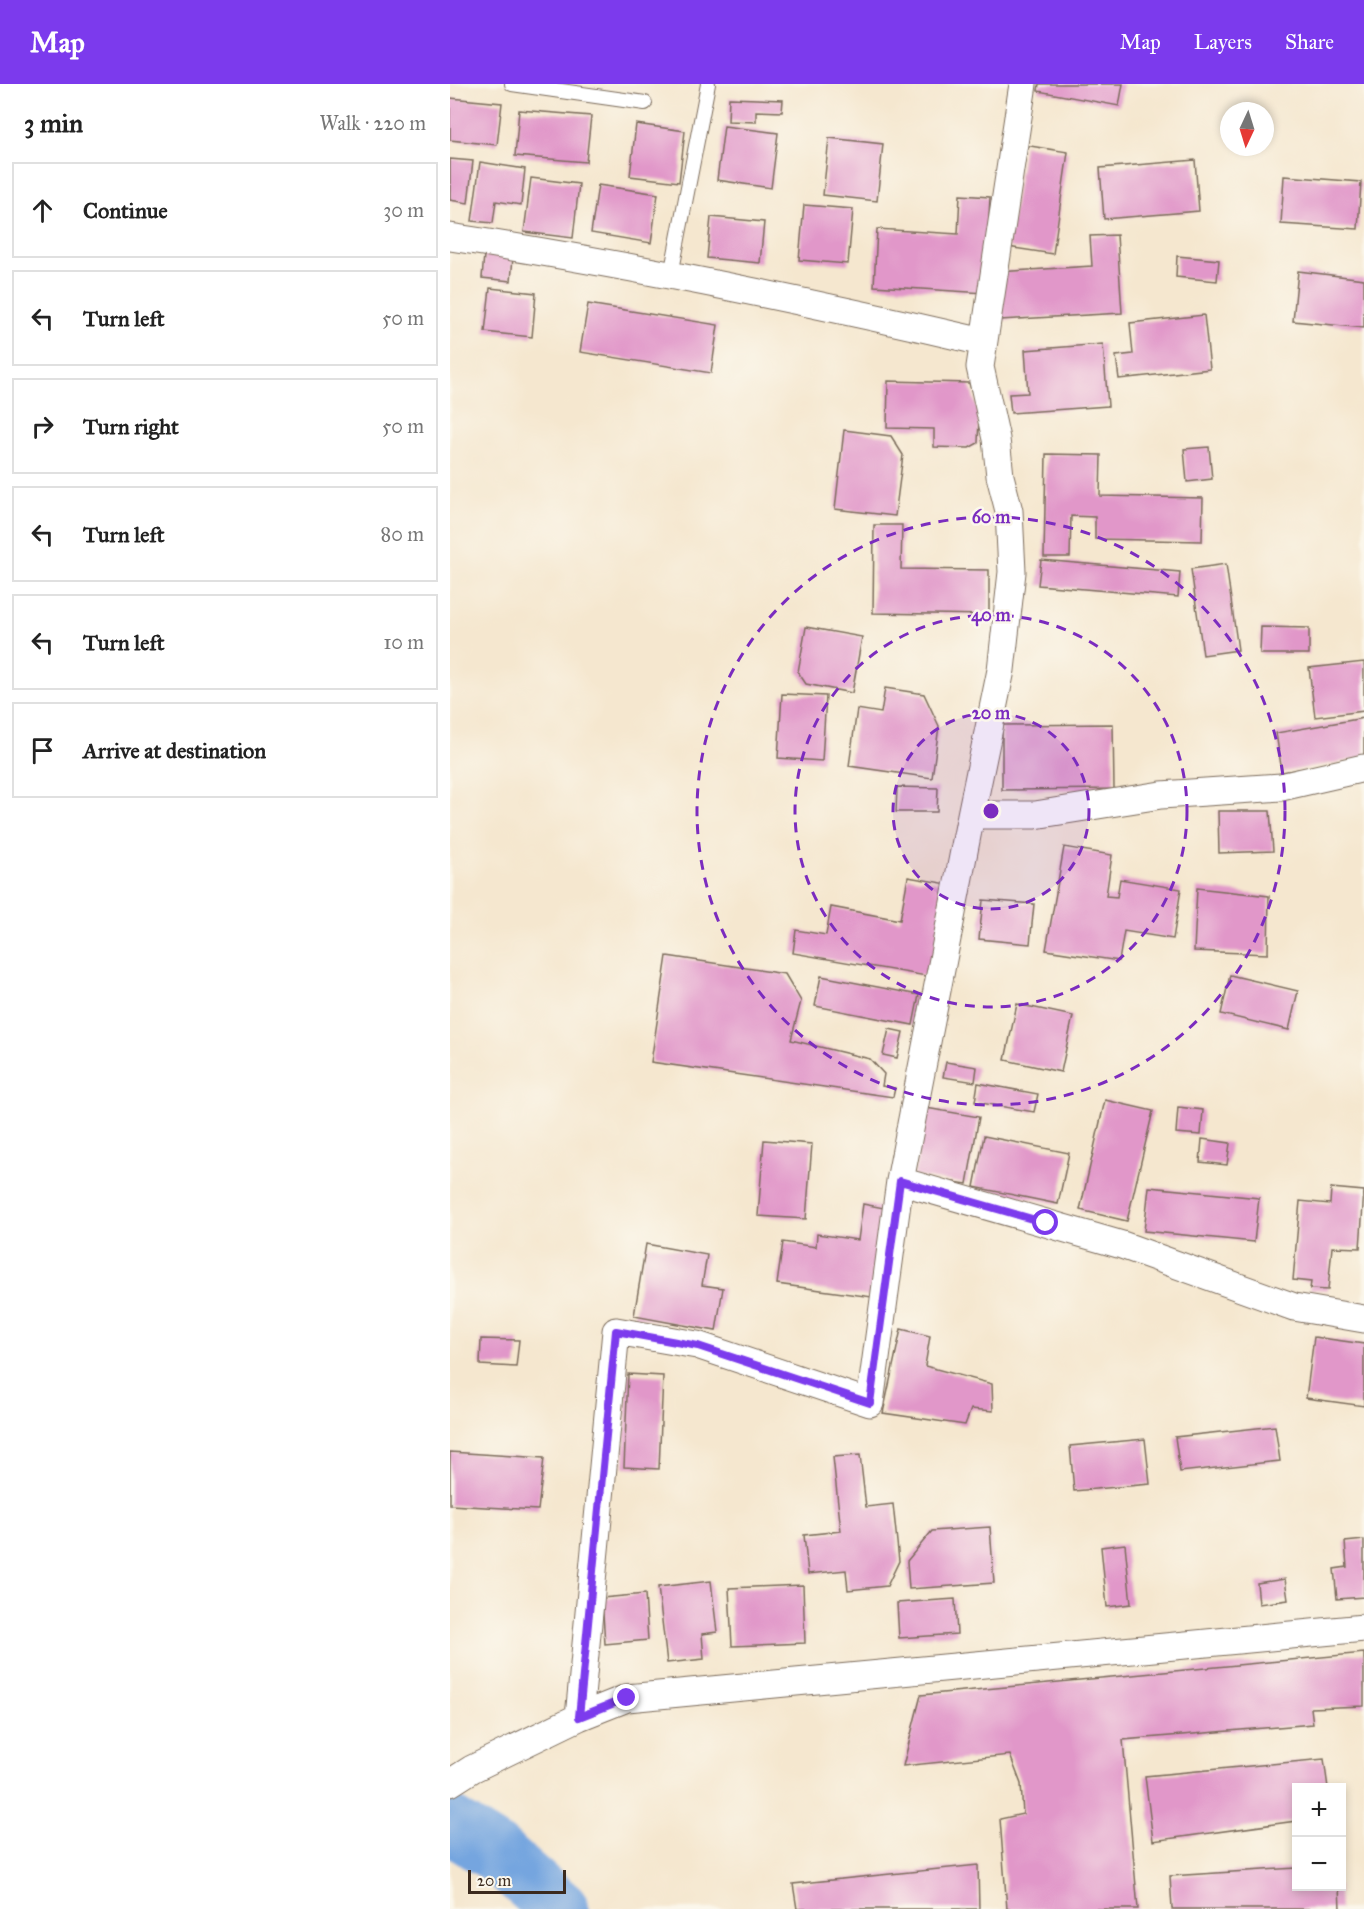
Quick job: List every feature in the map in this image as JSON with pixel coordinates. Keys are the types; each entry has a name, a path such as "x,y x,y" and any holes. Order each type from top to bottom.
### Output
{"street":[{"path":"579,1717 616,1331 698,1346 870,1403 900,1181 1001,670 1012,572 1010,511 1000,476 996,439 980,368 1023,84"},
{"path":"450,237 670,275 830,307 983,342"},
{"path":"971,815 1035,815 1161,795 1281,787 1364,768"},
{"path":"900,1181 1122,1245 1294,1306 1364,1319"},
{"path":"461,1776 579,1717 627,1698 1364,1628"}],"lane":[{"path":"512,84 645,103"},
{"path":"670,275 708,84"}],"building":[{"path":"1039,84 1123,84 1119,106 1038,91"},
{"path":"450,98 502,103 497,145 450,140"},
{"path":"729,98 783,100 782,112 756,111 756,122 728,121"},
{"path":"519,110 591,116 586,162 515,156"},
{"path":"636,124 685,131 679,182 630,176"},
{"path":"724,126 778,133 771,188 717,180"},
{"path":"829,138 883,144 877,201 823,195"},
{"path":"1024,145 1068,152 1053,254 1008,247"},
{"path":"450,159 473,161 468,203 450,200"},
{"path":"1195,160 1199,211 1104,219 1100,168"},
{"path":"480,162 525,169 521,205 496,201 493,223 472,221"},
{"path":"1284,176 1361,182 1358,229 1281,224"},
{"path":"531,178 579,184 573,238 524,232"},
{"path":"598,185 658,194 651,243 591,233"},
{"path":"960,195 990,197 985,293 874,286 877,229 958,234"},
{"path":"804,205 853,209 848,264 799,260"},
{"path":"711,217 764,222 760,263 707,258"},
{"path":"1117,235 1122,313 1000,320 997,272 1092,266 1090,236"},
{"path":"484,255 513,257 511,281 482,278"},
{"path":"1177,256 1219,260 1217,281 1176,277"},
{"path":"1298,271 1364,279 1364,328 1293,321"},
{"path":"490,288 536,293 532,337 485,332"},
{"path":"588,304 718,325 711,373 580,352"},
{"path":"1204,315 1210,369 1119,379 1116,356 1133,354 1130,323"},
{"path":"1103,344 1108,406 1011,413 1009,394 1028,393 1025,350"},
{"path":"888,381 969,383 979,415 978,443 969,448 934,447 934,429 887,428"},
{"path":"844,430 891,436 903,455 895,516 835,509"},
{"path":"1209,447 1212,479 1187,482 1184,449"},
{"path":"1046,454 1101,455 1100,496 1203,498 1202,541 1095,539 1095,517 1071,516 1070,557 1044,557"},
{"path":"874,525 902,525 901,569 989,570 989,615 873,613"},
{"path":"1041,560 1180,572 1178,597 1038,585"},
{"path":"1226,564 1238,650 1203,655 1191,569"},
{"path":"806,627 862,637 852,693 806,684 798,672"},
{"path":"1261,627 1309,628 1309,654 1260,654"},
{"path":"1364,662 1364,711 1315,717 1309,668"},
{"path":"885,688 924,694 939,726 932,778 849,766 857,709 881,713"},
{"path":"782,694 826,696 822,761 778,758"},
{"path":"1364,718 1364,758 1282,772 1276,733"},
{"path":"1113,724 1114,789 1002,790 1002,725"},
{"path":"897,787 938,788 937,812 896,812"},
{"path":"1218,811 1270,811 1273,851 1219,853"},
{"path":"1064,847 1112,855 1106,896 1117,897 1120,879 1181,889 1173,939 1124,931 1119,961 1046,950"},
{"path":"908,877 948,884 932,977 793,953 796,930 826,935 831,907 900,920"},
{"path":"1197,888 1269,896 1268,954 1194,951"},
{"path":"983,900 1034,904 1030,944 979,939"},
{"path":"667,956 785,974 801,1001 791,1040 870,1059 884,1074 882,1086 895,1088 893,1097 651,1062"},
{"path":"1230,975 1298,991 1289,1030 1221,1014"},
{"path":"821,976 919,995 913,1025 815,1006"},
{"path":"1017,1004 1073,1016 1061,1072 1005,1060"},
{"path":"889,1029 903,1032 897,1058 883,1055"},
{"path":"946,1062 977,1067 975,1082 943,1077"},
{"path":"978,1083 1038,1094 1034,1112 975,1102"},
{"path":"1105,1100 1153,1111 1127,1221 1080,1210"},
{"path":"1178,1107 1203,1110 1201,1135 1176,1133"},
{"path":"926,1108 979,1117 967,1184 914,1176"},
{"path":"984,1136 1069,1153 1058,1204 974,1187"},
{"path":"1202,1139 1230,1143 1227,1165 1200,1162"},
{"path":"764,1140 812,1144 806,1219 758,1216"},
{"path":"1149,1187 1259,1198 1254,1242 1144,1231"},
{"path":"1331,1188 1364,1191 1360,1248 1332,1247 1328,1290 1310,1289 1311,1282 1293,1280 1300,1201 1330,1204"},
{"path":"863,1204 884,1208 872,1297 777,1284 783,1242 816,1247 817,1234 858,1240"},
{"path":"646,1244 707,1255 702,1285 723,1288 716,1331 634,1316"},
{"path":"901,1329 930,1336 925,1366 992,1384 993,1411 971,1409 965,1425 883,1413"},
{"path":"1314,1337 1364,1344 1364,1406 1306,1398"},
{"path":"481,1339 519,1340 516,1367 480,1365"},
{"path":"628,1374 663,1376 659,1469 624,1467"},
{"path":"1275,1426 1280,1461 1180,1472 1175,1437"},
{"path":"1145,1439 1150,1484 1074,1491 1070,1446"},
{"path":"450,1452 544,1458 538,1510 450,1505"},
{"path":"860,1455 866,1507 893,1504 899,1561 887,1586 848,1590 846,1570 808,1574 804,1535 841,1531 833,1457"},
{"path":"990,1527 994,1583 909,1589 907,1561 932,1531"},
{"path":"1364,1540 1364,1597 1337,1599 1334,1569 1347,1567 1345,1542"},
{"path":"1125,1544 1131,1604 1107,1607 1101,1547"},
{"path":"1285,1579 1288,1600 1259,1604 1257,1583"},
{"path":"711,1581 717,1632 702,1634 704,1659 667,1663 658,1587"},
{"path":"803,1585 805,1643 732,1646 729,1588"},
{"path":"645,1594 648,1640 605,1644 602,1598"},
{"path":"955,1599 957,1634 899,1638 897,1603"},
{"path":"1364,1653 1364,1706 1311,1708 1313,1724 1123,1740 1138,1909 1007,1909 1000,1819 1023,1814 1021,1784 1010,1755 903,1766 921,1695"},
{"path":"1324,1759 1327,1783 1292,1783 1292,1822 1153,1841 1145,1776"},
{"path":"978,1865 979,1909 797,1909 793,1884"},
{"path":"1292,1868 1292,1891 1339,1891 1340,1909 1172,1909 1170,1876"}],"waterway":[{"path":"450,1825 497,1854 560,1909"}],"route":[{"path":"627,1698 579,1717 616,1331 698,1346 870,1403 900,1181 1046,1223"}]}
